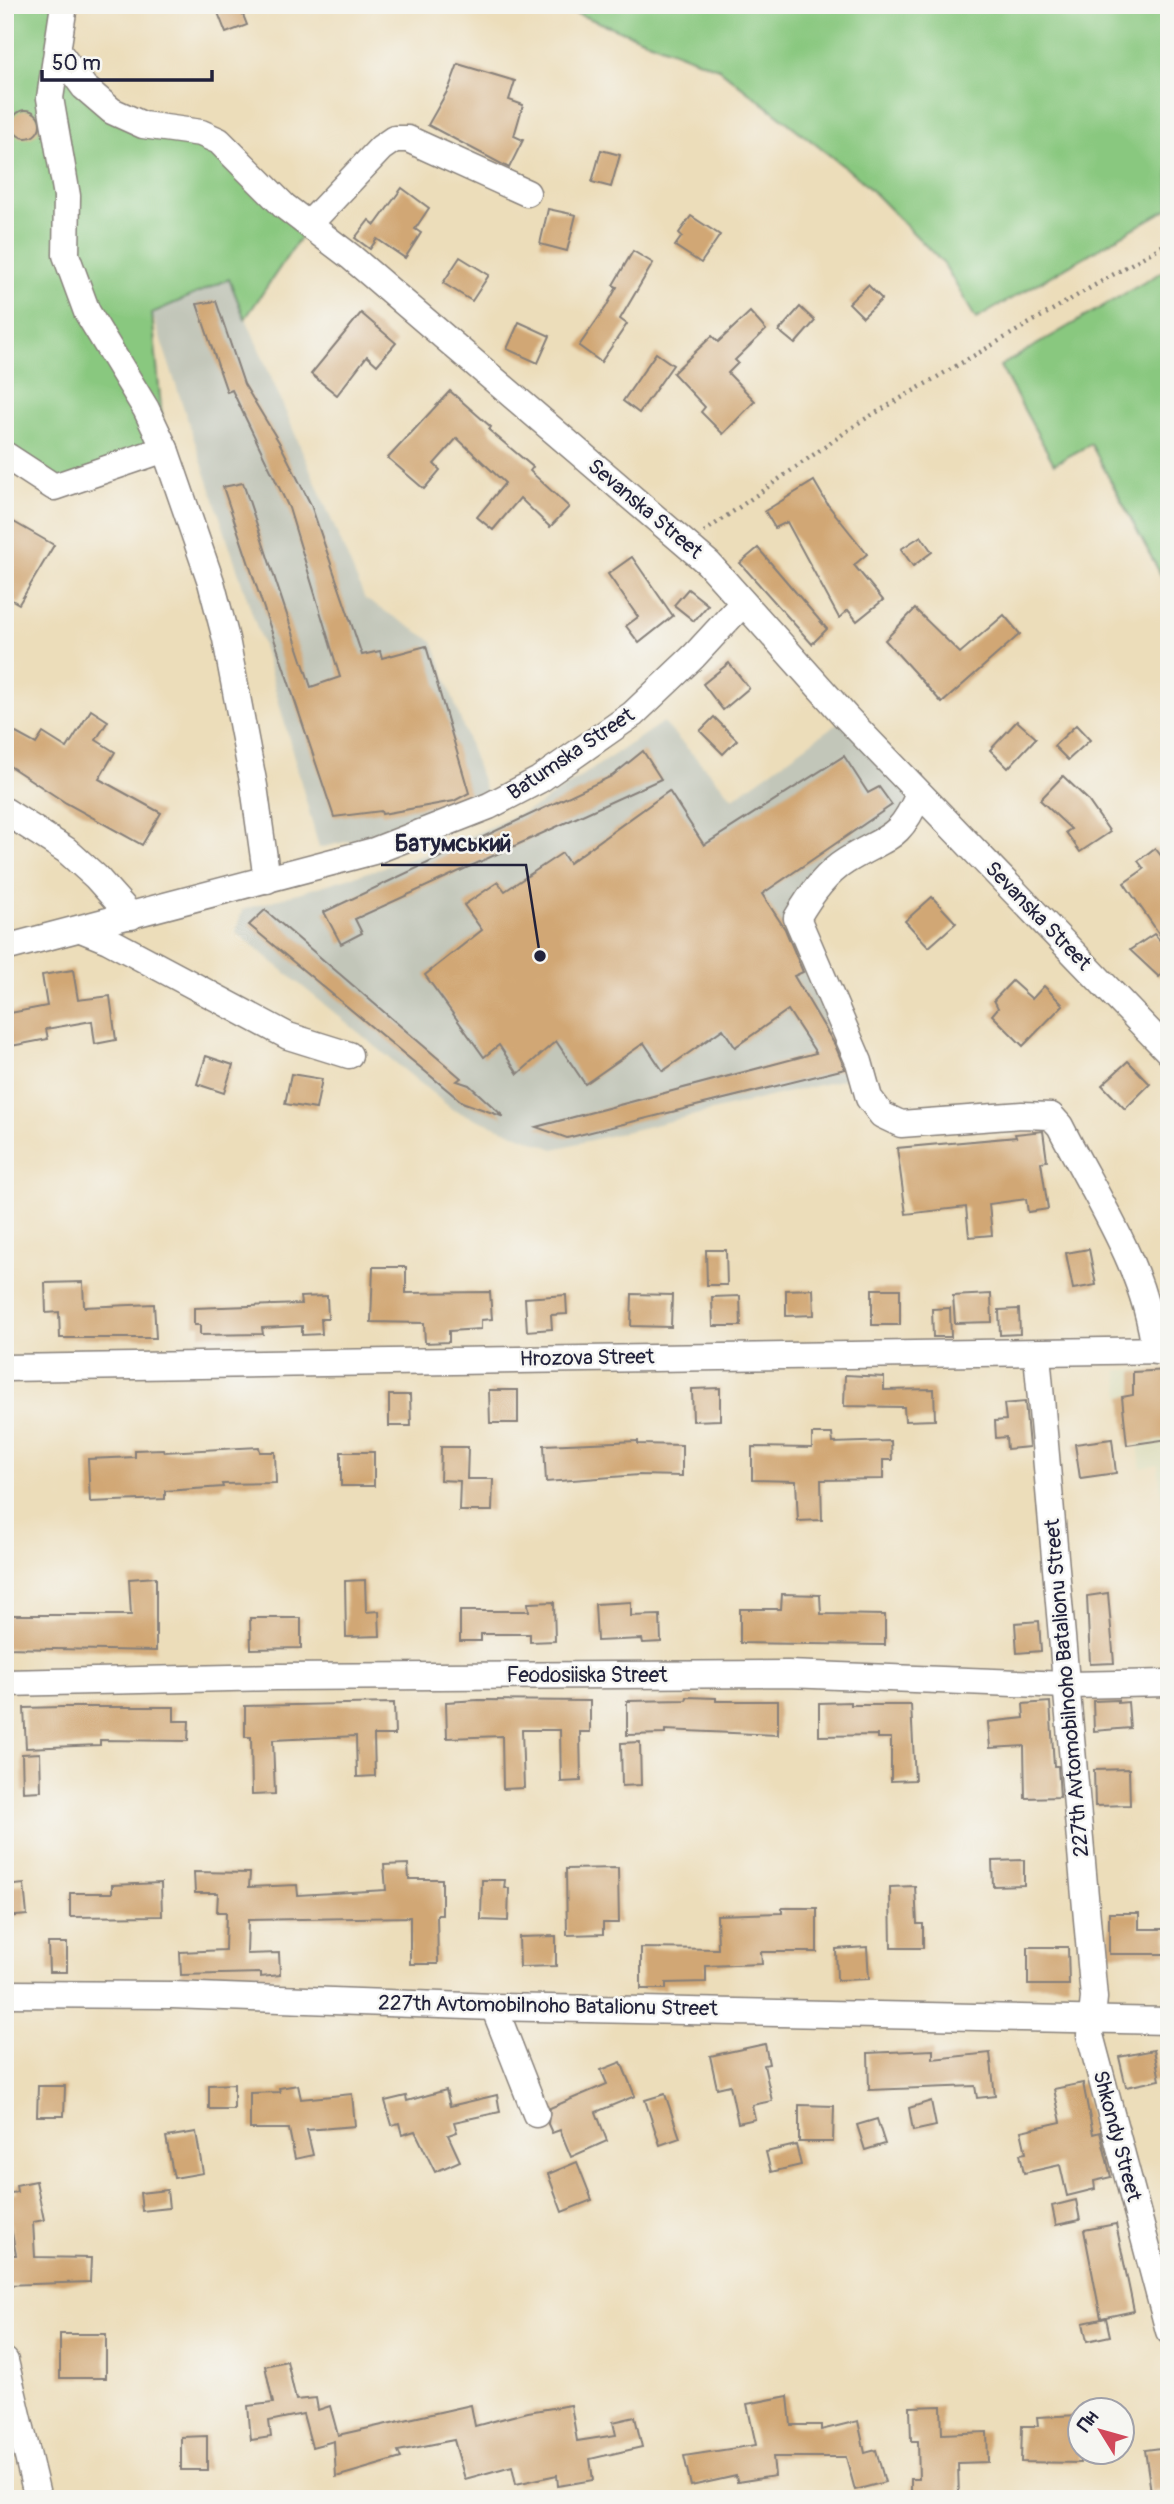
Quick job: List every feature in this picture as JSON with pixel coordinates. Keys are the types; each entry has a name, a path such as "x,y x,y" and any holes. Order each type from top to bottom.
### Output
{"street":[{"path":"64,5 50,98 66,196 66,255 87,312 146,409 165,449 211,582 226,639 254,786 267,880"},
{"name":"Sevanska Street","path":"58,53 84,87 112,111 144,125 201,133 219,141 284,206 310,223 687,544 708,563 919,794 1169,1052"},
{"path":"310,223 381,148 394,139 408,139 527,192"},
{"path":"5,455 54,487 165,449"},
{"name":"Batumska Street","path":"5,948 374,851 489,807 539,780 633,714 743,603"},
{"path":"919,794 908,821 882,844 845,861 811,893 797,918 859,1062 869,1098 882,1115 901,1124 1022,1115 1051,1116 1060,1126 1103,1203 1138,1276 1162,1350"},
{"path":"5,811 66,850 96,877 131,916"},
{"path":"81,929 108,940 288,1036 349,1055"},
{"name":"Hrozova Street","path":"5,1368 1162,1350"},
{"name":"227th Avtomobilnoho Batalionu Street","path":"1037,1354 1094,1998 1092,2021"},
{"name":"Feodosiiska Street","path":"5,1683 290,1677 788,1674 1067,1685 1169,1683"},
{"name":"227th Avtomobilnoho Batalionu Street","path":"5,1994 172,1995 494,2007 1169,2021"},
{"path":"494,2007 536,2114"},
{"name":"Shkondy Street","path":"1092,2021 1093,2050 1169,2331"},
{"path":"5,2361 38,2499"}],"path":[{"path":"687,544 860,422 1169,242"}],"shaded area":[{"path":"229,278 365,599 433,641 487,795 430,823 319,848 265,652 152,313"},
{"path":"846,717 919,794 798,918 852,1077 554,1149 453,1110 236,932 242,910 437,851 537,806 663,722 733,798"},
{"path":"1117,1370 1169,1370 1169,1562 1158,1465 1141,1468 1135,1421 1125,1422"}],"green space":[{"path":"5,5 64,5 59,53 112,111 201,133 310,223 245,319 229,279 152,313 165,449 54,487 5,455"},
{"path":"554,5 1169,5 1169,208 976,319 944,264 860,179 718,68"},
{"path":"1169,268 1169,590 1091,444 1054,464 1000,366"}],"building":[{"path":"215,5 239,5 247,25 226,33"},
{"path":"458,64 515,81 509,100 523,105 514,136 523,140 509,168 428,125 449,88"},
{"path":"26,110 36,114 40,124 36,134 26,138 16,134 12,124 16,114"},
{"path":"601,150 620,155 611,187 592,182"},
{"path":"402,188 429,208 415,229 421,233 405,258 377,239 370,249 355,238 369,220 375,225"},
{"path":"548,209 576,215 567,251 540,244"},
{"path":"691,216 720,235 701,263 675,246 682,236 679,233"},
{"path":"633,251 653,263 620,319 627,324 601,362 579,346 606,307 617,287 613,285"},
{"path":"460,257 489,275 472,301 443,283"},
{"path":"868,285 882,299 863,317 849,303"},
{"path":"216,301 244,384 279,442 311,505 362,655 380,651 382,658 426,646 469,793 454,801 382,814 381,811 334,817 223,487 243,483 311,687 340,677 289,508 232,390 227,392 197,304"},
{"path":"800,307 815,321 795,344 779,331"},
{"path":"750,312 766,330 735,360 738,363 728,373 755,401 723,434 701,412 705,407 673,373 712,336 718,342"},
{"path":"361,313 396,343 377,365 367,356 337,395 311,374"},
{"path":"519,322 550,336 538,363 507,349"},
{"path":"656,353 673,365 639,413 623,401"},
{"path":"450,391 491,427 489,430 533,467 530,471 569,507 550,527 520,498 493,530 477,517 505,483 457,438 434,464 440,470 424,489 388,458"},
{"path":"814,481 828,505 867,554 854,565 883,600 857,621 848,610 839,618 787,522 775,528 765,511"},
{"path":"5,517 54,545 19,604 5,596"},
{"path":"921,536 932,552 913,566 901,549"},
{"path":"758,548 827,629 812,644 740,563"},
{"path":"632,557 673,616 639,643 626,626 638,617 608,574"},
{"path":"688,589 708,605 694,621 674,605"},
{"path":"915,609 960,653 1004,615 1020,634 942,703 885,640"},
{"path":"729,663 749,688 723,710 703,684"},
{"path":"91,710 108,721 96,740 115,752 99,779 161,813 142,845 66,803 5,763 5,727 36,744 43,733 67,748"},
{"path":"714,717 737,740 723,754 700,731"},
{"path":"1017,721 1036,738 1008,768 990,750"},
{"path":"1076,725 1090,740 1068,760 1054,746"},
{"path":"643,751 661,779 355,919 362,933 341,944 324,912 612,776"},
{"path":"844,756 868,793 879,787 892,805 762,894 785,929 803,972 794,976 835,1045 845,1069 567,1138 536,1127 816,1053 788,1010 735,1047 723,1029 663,1071 644,1043 585,1084 556,1041 518,1074 499,1045 484,1057 425,975 482,930 464,905 498,882 505,891 562,853 569,863 669,791 704,845"},
{"path":"1063,776 1087,799 1110,832 1080,852 1066,832 1071,829 1040,800"},
{"path":"1155,848 1169,866 1169,948 1124,883 1144,869 1138,861"},
{"path":"932,897 956,923 929,947 905,921"},
{"path":"265,910 461,1078 457,1081 469,1085 504,1117 462,1102 249,925"},
{"path":"1154,934 1169,950 1169,966 1159,977 1130,950"},
{"path":"73,970 78,1000 110,996 116,1040 95,1044 92,1021 46,1029 48,1039 11,1046 5,1014 47,1006 42,975"},
{"path":"1012,981 1032,999 1044,986 1063,1005 1023,1046 992,1015 998,1008 994,1000"},
{"path":"206,1056 233,1065 224,1093 197,1084"},
{"path":"1128,1061 1150,1084 1125,1109 1102,1085"},
{"path":"291,1074 322,1079 316,1109 285,1104"},
{"path":"1043,1131 1047,1161 1041,1162 1048,1209 1028,1212 1026,1199 989,1204 992,1235 969,1237 966,1207 906,1214 897,1148 1016,1137 1015,1134"},
{"path":"1089,1249 1096,1285 1073,1289 1066,1253"},
{"path":"706,1250 726,1250 727,1285 707,1285"},
{"path":"373,1267 406,1267 406,1293 490,1292 492,1319 481,1320 481,1329 449,1331 449,1342 425,1343 424,1323 371,1322"},
{"path":"83,1282 84,1307 154,1304 156,1338 60,1338 59,1312 46,1313 45,1283"},
{"path":"813,1289 814,1315 786,1316 786,1290"},
{"path":"872,1289 900,1289 900,1325 872,1325"},
{"path":"632,1294 672,1295 671,1327 631,1326"},
{"path":"991,1294 992,1322 955,1323 953,1296"},
{"path":"566,1295 567,1314 551,1315 552,1329 527,1331 525,1298"},
{"path":"327,1296 328,1319 321,1319 322,1334 302,1335 302,1326 262,1328 263,1334 200,1335 200,1325 194,1325 194,1308 301,1304 300,1297"},
{"path":"740,1296 741,1326 713,1326 712,1297"},
{"path":"950,1308 951,1337 933,1337 932,1309"},
{"path":"1019,1309 1020,1334 1000,1335 999,1310"},
{"path":"1169,1370 1169,1439 1127,1445 1122,1397 1133,1395 1133,1372"},
{"path":"845,1375 884,1377 884,1390 934,1389 935,1420 905,1421 904,1407 844,1406"},
{"path":"720,1388 720,1420 693,1421 692,1389"},
{"path":"489,1390 518,1390 518,1423 490,1423"},
{"path":"389,1395 410,1395 411,1426 389,1426"},
{"path":"1025,1402 1029,1447 1007,1449 1006,1437 996,1438 995,1421 1006,1420 1004,1404"},
{"path":"812,1434 832,1434 833,1443 891,1441 892,1460 883,1460 883,1479 821,1480 822,1520 798,1521 796,1481 752,1480 752,1447 812,1448"},
{"path":"1112,1439 1116,1473 1080,1478 1075,1444"},
{"path":"638,1441 638,1444 682,1445 682,1476 639,1475 546,1482 544,1445"},
{"path":"259,1447 260,1452 275,1452 276,1483 222,1484 223,1487 165,1491 165,1499 90,1502 88,1459 135,1457 135,1450 163,1449 164,1452"},
{"path":"441,1447 468,1447 467,1479 493,1479 492,1511 459,1511 460,1481 440,1480"},
{"path":"341,1452 374,1452 374,1486 341,1486"},
{"path":"156,1577 156,1651 5,1648 5,1615 131,1615 129,1579"},
{"path":"365,1580 366,1612 379,1611 380,1636 346,1637 345,1581"},
{"path":"1108,1593 1114,1663 1090,1664 1087,1596"},
{"path":"782,1594 820,1595 821,1614 885,1615 885,1645 740,1643 740,1609 781,1609"},
{"path":"554,1602 555,1641 530,1642 530,1634 481,1634 481,1641 460,1641 460,1611 529,1611 528,1603"},
{"path":"631,1602 631,1616 660,1615 661,1642 643,1643 642,1639 597,1641 595,1604"},
{"path":"250,1618 301,1618 301,1648 251,1649"},
{"path":"1039,1621 1041,1651 1017,1653 1015,1623"},
{"path":"687,1697 716,1698 716,1701 778,1701 778,1735 665,1730 665,1734 627,1735 627,1701 686,1700"},
{"path":"1118,1700 1118,1703 1128,1702 1130,1728 1094,1731 1093,1701"},
{"path":"590,1701 590,1732 580,1732 581,1781 561,1782 560,1730 522,1730 524,1788 503,1789 502,1736 447,1738 446,1702"},
{"path":"851,1702 851,1705 911,1705 915,1780 891,1781 891,1738 877,1738 877,1735 819,1736 819,1703"},
{"path":"1050,1702 1054,1766 1058,1766 1060,1797 1025,1798 1024,1746 990,1748 988,1722 1024,1718 1023,1704"},
{"path":"394,1703 395,1735 374,1735 375,1776 357,1777 356,1736 273,1740 275,1794 252,1795 251,1737 245,1737 245,1706"},
{"path":"174,1707 174,1721 189,1721 188,1741 100,1740 100,1745 26,1748 24,1708"},
{"path":"640,1742 641,1785 622,1786 621,1743"},
{"path":"40,1753 41,1791 23,1792 22,1754"},
{"path":"1129,1769 1130,1805 1095,1806 1094,1770"},
{"path":"1024,1860 1024,1885 993,1886 992,1861"},
{"path":"408,1864 409,1879 442,1879 442,1915 437,1915 438,1964 410,1964 410,1917 248,1920 247,1954 279,1953 280,1975 181,1975 180,1952 225,1950 226,1912 217,1912 218,1893 195,1893 194,1872 250,1873 249,1887 297,1885 298,1895 386,1890 384,1865"},
{"path":"618,1868 619,1923 603,1923 603,1934 567,1935 566,1869"},
{"path":"482,1880 505,1880 504,1888 509,1888 508,1921 481,1920"},
{"path":"161,1883 162,1916 70,1917 70,1893 112,1893 112,1885"},
{"path":"24,1884 27,1915 5,1917 5,1886"},
{"path":"915,1886 917,1924 923,1924 923,1948 891,1948 890,1887"},
{"path":"782,1908 817,1908 817,1952 761,1952 762,1964 706,1966 706,1982 666,1983 666,1989 641,1989 641,1948 718,1949 717,1915 782,1913"},
{"path":"1109,1913 1139,1913 1139,1929 1167,1929 1167,1954 1109,1954"},
{"path":"556,1936 556,1966 520,1967 519,1937"},
{"path":"48,1943 67,1943 67,1972 49,1972"},
{"path":"867,1947 869,1979 837,1980 836,1949"},
{"path":"1028,1947 1068,1947 1069,1985 1028,1985"},
{"path":"765,2044 769,2064 764,2065 772,2101 752,2105 755,2119 738,2123 730,2085 717,2088 710,2056"},
{"path":"933,2050 933,2059 990,2053 995,2096 977,2098 975,2086 869,2090 868,2053"},
{"path":"1154,2050 1160,2080 1126,2087 1119,2057"},
{"path":"621,2062 635,2096 596,2112 607,2141 571,2157 560,2130 552,2133 548,2124 550,2108 607,2084 601,2070"},
{"path":"1083,2083 1093,2134 1100,2132 1111,2177 1094,2181 1095,2189 1067,2196 1060,2165 1024,2173 1020,2154 1026,2153 1021,2131 1061,2122 1054,2089"},
{"path":"234,2084 234,2109 209,2109 209,2085"},
{"path":"298,2085 301,2099 352,2094 355,2126 307,2130 313,2155 295,2159 289,2129 250,2129 250,2093 280,2092 279,2088"},
{"path":"38,2086 65,2086 64,2116 37,2116"},
{"path":"446,2090 450,2106 497,2095 500,2112 454,2122 457,2132 448,2135 460,2161 435,2172 415,2131 402,2135 399,2123 392,2125 385,2101 406,2096 407,2101"},
{"path":"665,2094 680,2138 660,2145 645,2100"},
{"path":"931,2101 936,2126 913,2131 909,2108"},
{"path":"799,2105 834,2106 833,2142 799,2142"},
{"path":"877,2119 885,2144 865,2150 857,2125"},
{"path":"196,2132 203,2173 174,2178 166,2137"},
{"path":"796,2145 801,2165 771,2172 766,2152"},
{"path":"577,2162 592,2200 562,2212 548,2174"},
{"path":"36,2181 44,2220 33,2222 35,2257 91,2258 90,2282 5,2285 5,2255 16,2255 5,2194 17,2192 16,2185"},
{"path":"167,2190 169,2208 142,2211 140,2193"},
{"path":"1076,2200 1080,2220 1056,2225 1052,2206"},
{"path":"1116,2224 1134,2311 1101,2318 1084,2230"},
{"path":"1106,2318 1110,2336 1087,2341 1083,2323"},
{"path":"60,2334 106,2334 106,2378 60,2378"},
{"path":"287,2361 296,2400 316,2398 318,2410 330,2406 338,2435 471,2405 475,2426 528,2412 571,2405 577,2441 616,2435 613,2422 635,2417 642,2447 590,2459 593,2480 558,2486 557,2475 516,2484 512,2466 465,2479 454,2440 398,2451 401,2458 336,2477 334,2441 312,2447 303,2414 269,2421 271,2437 251,2440 248,2406 273,2403 265,2366"},
{"path":"788,2396 791,2425 821,2425 821,2430 858,2421 865,2453 876,2450 885,2482 855,2490 846,2457 773,2457 775,2476 737,2482 736,2476 691,2486 684,2456 756,2445 747,2404"},
{"path":"941,2406 942,2434 987,2432 988,2462 958,2463 959,2499 911,2499 911,2479 919,2479 918,2441 911,2441 910,2407"},
{"path":"1066,2416 1066,2463 1021,2462 1022,2426 1038,2426 1037,2417"},
{"path":"207,2436 207,2470 181,2470 181,2437"},
{"path":"1169,2447 1169,2490 1151,2492 1145,2450"}],"place":[{"name":"Батумський","path":"540,956"}]}
